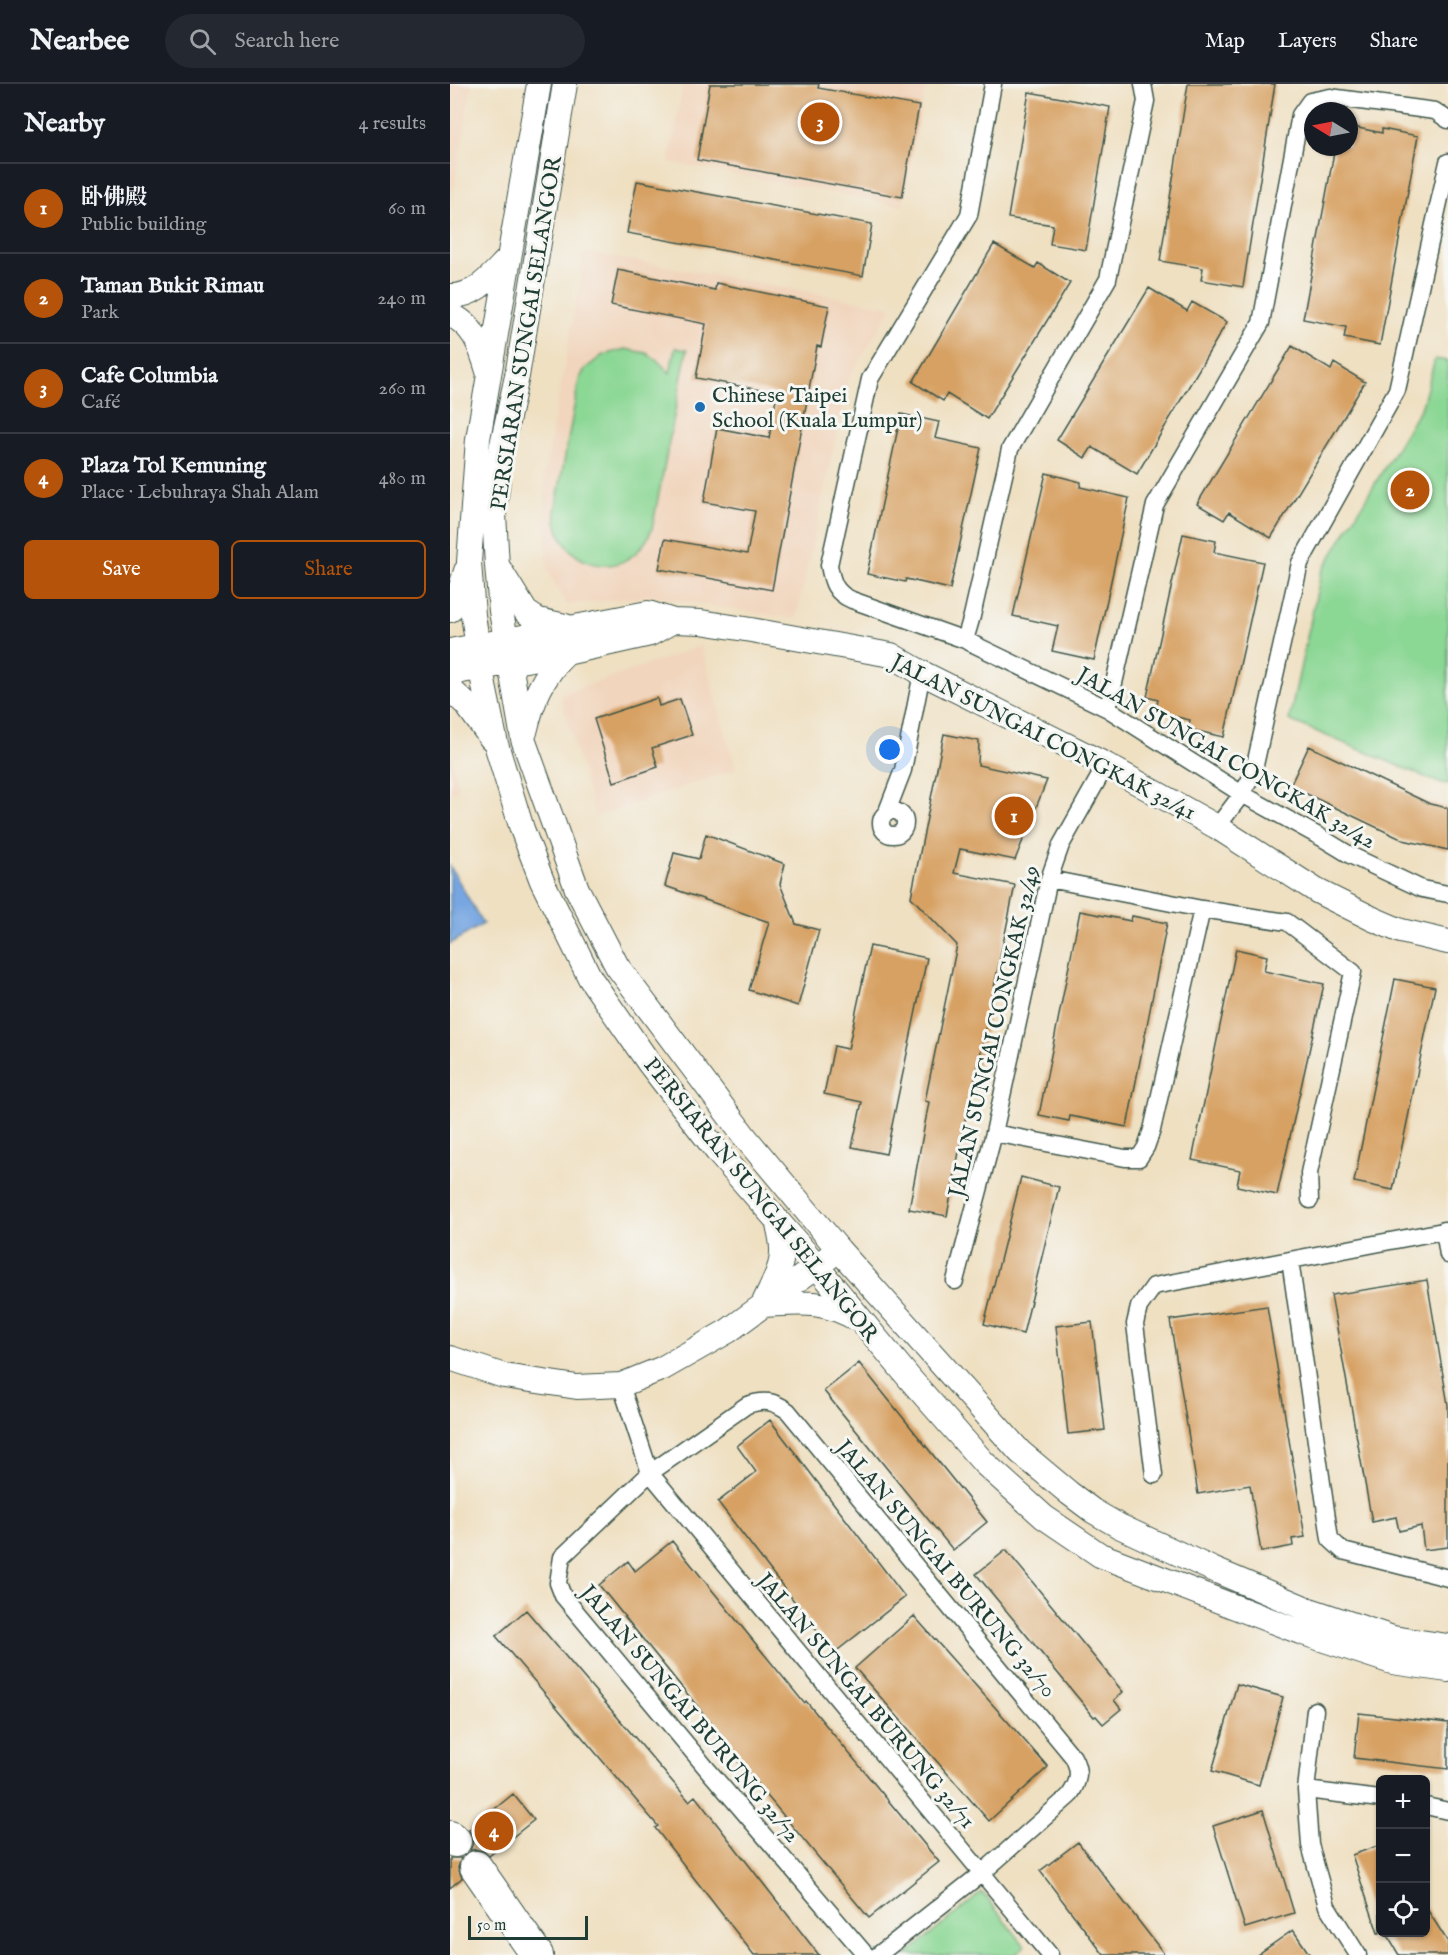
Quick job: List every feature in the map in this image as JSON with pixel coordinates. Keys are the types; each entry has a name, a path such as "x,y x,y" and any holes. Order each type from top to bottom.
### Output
{"highway":[{"path":"476,1867 537,1955"}],"main road":[{"name":"PERSIARAN SUNGAI SELANGOR","path":"565,84 517,376 502,445 494,514 497,566 501,611 523,739 578,889 617,966 745,1137 839,1250 1020,1452 1093,1511 1119,1526 1212,1569 1307,1609 1393,1638 1448,1646"},
{"name":"PERSIARAN SUNGAI SELANGOR","path":"538,89 478,439 469,562 479,657 496,744 522,829 542,881 590,978 663,1082 720,1155 984,1463 1044,1517 1100,1555 1303,1633 1392,1662 1448,1670"},
{"path":"450,296 458,297 482,286 508,259"},
{"path":"450,315 463,322 477,339 488,373"},
{"path":"450,610 458,597 469,562"},
{"path":"497,566 526,612 538,620 571,627"},
{"path":"450,673 479,657 508,651 571,627 648,613 673,621"},
{"path":"508,651 566,653 650,634 673,621"},
{"name":"JALAN SUNGAI CONGKAK 32/41","path":"673,621 701,622 891,655 922,673 1106,765 1218,827 1317,891 1401,931 1448,942"},
{"path":"450,651 479,657"},
{"path":"523,739 536,693 552,667 566,653"},
{"path":"450,690 466,704 496,744"},
{"path":"763,1305 778,1272 781,1258 782,1249 777,1220"},
{"path":"450,1358 504,1376 577,1387 621,1385 663,1368 728,1331 839,1250"},
{"path":"763,1305 805,1302 828,1305 862,1321"}],"street":[{"name":"JALAN SUNGAI CONGKAK 32/42","path":"993,84 969,215 870,379 829,565 836,591 852,600 965,640 1108,709 1242,794 1350,855 1422,889 1448,894"},
{"path":"965,640 1010,449 1108,279 1146,101 1143,84"},
{"path":"1108,709 1155,504 1261,322 1300,115 1310,101 1330,97 1435,111 1448,120"},
{"path":"1218,827 1242,794 1253,774 1300,563 1397,390 1448,162"},
{"path":"903,770 904,819 896,812 886,814 903,770 922,673"},
{"name":"JALAN SUNGAI CONGKAK 32/49","path":"955,1281 993,1133 1049,879 1061,845 1106,765"},
{"path":"1049,879 1202,909 1287,921 1353,972 1309,1173 1310,1200"},
{"path":"993,1133 1125,1158 1139,1158 1152,1130 1202,909"},
{"path":"1154,1475 1135,1324 1139,1307 1154,1286 1446,1230 1448,1255"},
{"path":"1290,1260 1330,1539 1343,1551 1448,1578"},
{"path":"621,1385 650,1473"},
{"name":"JALAN SUNGAI BURUNG 32/70","path":"650,1473 747,1405 759,1401 775,1402 788,1411 918,1567 1078,1766 1079,1775 1076,1787 1069,1796 982,1873"},
{"name":"JALAN SUNGAI BURUNG 32/71","path":"650,1473 1050,1955"},
{"name":"JALAN SUNGAI BURUNG 32/72","path":"650,1473 562,1557 558,1571 558,1583 563,1596 866,1955"},
{"path":"1315,1710 1306,1790 1310,1845 1328,1906 1358,1955"},
{"path":"1306,1790 1376,1799"},
{"path":"1430,1807 1448,1811"},
{"path":"878,1955 982,1873"}],"shaded area":[{"path":"450,84 472,84 450,212"},
{"path":"683,84 926,84 903,206 669,162"},
{"name":"Chinese Taipei School (Kuala Lumpur)","path":"585,252 892,307 849,378 796,619 650,596 567,605 547,570 544,477"},
{"path":"701,646 736,769 595,817 560,695"},
{"path":"450,752 459,789 450,795"}],"green space":[{"path":"675,348 687,350 652,529 642,547 628,559 612,564 596,564 581,559 568,548 559,532 555,511 579,380 585,369 603,355 625,349 646,353 670,373"},
{"path":"1435,359 1448,361 1448,784 1437,782 1289,720 1321,573 1422,406"},
{"path":"982,1892 1025,1946 1014,1955 906,1955"}],"water":[{"path":"450,866 483,924 450,944"}],"building":[{"path":"710,84 819,84 818,88 919,106 902,197 697,160"},
{"path":"1188,84 1275,84 1243,287 1201,280 1203,268 1160,261"},
{"path":"1029,92 1110,107 1086,250 1050,244 1053,225 1008,218"},
{"path":"1358,128 1382,133 1382,129 1418,136 1380,345 1344,338 1346,327 1303,319 1333,156 1358,156"},
{"path":"637,181 872,224 863,276 627,233"},
{"path":"994,244 1035,268 1038,263 1070,283 987,419 947,394 943,401 913,382"},
{"path":"618,270 715,290 716,283 829,306 821,347 817,346 772,590 659,569 665,539 747,554 755,511 704,502 717,428 769,438 777,393 696,378 706,324 611,305"},
{"path":"1149,288 1187,311 1192,302 1227,322 1137,474 1092,447 1085,458 1057,440"},
{"path":"1292,346 1331,370 1334,363 1365,382 1271,538 1229,512 1224,520 1197,504"},
{"path":"901,414 939,422 935,438 981,448 950,589 906,579 905,582 867,574"},
{"path":"1046,473 1081,482 1080,487 1129,498 1094,660 1052,651 1058,626 1013,616"},
{"path":"1183,534 1216,541 1214,552 1263,562 1224,737 1188,729 1190,720 1155,712 1158,700 1147,697"},
{"path":"657,698 659,706 680,699 692,735 652,748 658,767 614,782 594,719"},
{"path":"944,734 979,741 978,765 1047,780 1015,860 960,849 954,873 1015,885 969,1110 967,1109 947,1216 909,1209 929,1102 925,1101 957,945 911,897"},
{"path":"1309,746 1430,804 1448,808 1448,850 1403,840 1290,786"},
{"path":"706,834 785,864 780,884 796,924 819,930 798,1006 749,990 769,922 665,886 674,853 699,859"},
{"path":"1080,911 1131,921 1132,916 1167,923 1127,1127 1070,1116 1069,1121 1039,1115"},
{"path":"870,946 927,958 886,1154 852,1147 862,1102 824,1094 834,1046 848,1049"},
{"path":"1236,949 1267,956 1264,971 1324,984 1277,1195 1237,1186 1240,1170 1192,1160"},
{"path":"1395,979 1435,987 1393,1190 1354,1182"},
{"path":"1021,1177 1059,1187 1023,1334 984,1324"},
{"path":"1427,1280 1448,1405 1448,1547 1424,1550 1421,1526 1399,1531 1396,1517 1372,1522 1331,1295"},
{"path":"1267,1306 1305,1537 1292,1539 1293,1546 1261,1552 1250,1485 1198,1494 1170,1320"},
{"path":"1092,1322 1105,1430 1068,1434 1056,1326"},
{"path":"859,1363 987,1522 953,1550 824,1391"},
{"path":"770,1420 905,1597 834,1653 718,1502 756,1472 737,1446"},
{"path":"672,1541 804,1703 806,1701 939,1862 869,1918 738,1761 740,1759 599,1585 628,1561 635,1571"},
{"path":"1006,1550 1123,1692 1114,1700 1121,1709 1103,1724 1096,1716 1094,1717 976,1574"},
{"path":"526,1610 689,1801 695,1796 819,1955 754,1955 655,1828 658,1826 496,1636"},
{"path":"914,1616 1048,1767 989,1821 855,1668"},
{"path":"1237,1684 1283,1697 1259,1785 1212,1771"},
{"path":"1359,1713 1448,1723 1448,1769 1354,1758"},
{"path":"513,1794 534,1820 489,1856 483,1851 475,1849 470,1851 473,1843 469,1830"},
{"path":"1263,1810 1294,1913 1245,1928 1213,1826"},
{"path":"1078,1842 1165,1955 1104,1955 1040,1871"},
{"path":"1376,1846 1376,1927 1352,1855"},
{"path":"450,1858 461,1858 458,1868 462,1878 450,1888"},
{"path":"1430,1914 1448,1942 1448,1955 1399,1955 1388,1937 1430,1937"},
{"path":"1293,1930 1310,1955 1257,1955"}],"place":[{"name":"Cafe Columbia","path":"820,122"},
{"name":"Chinese Taipei School (Kuala Lumpur)","path":"700,407"},
{"name":"Taman Bukit Rimau","path":"1410,490"},
{"name":"卧佛殿","path":"1014,816"},
{"name":"Plaza Tol Kemuning","path":"494,1831"}]}
